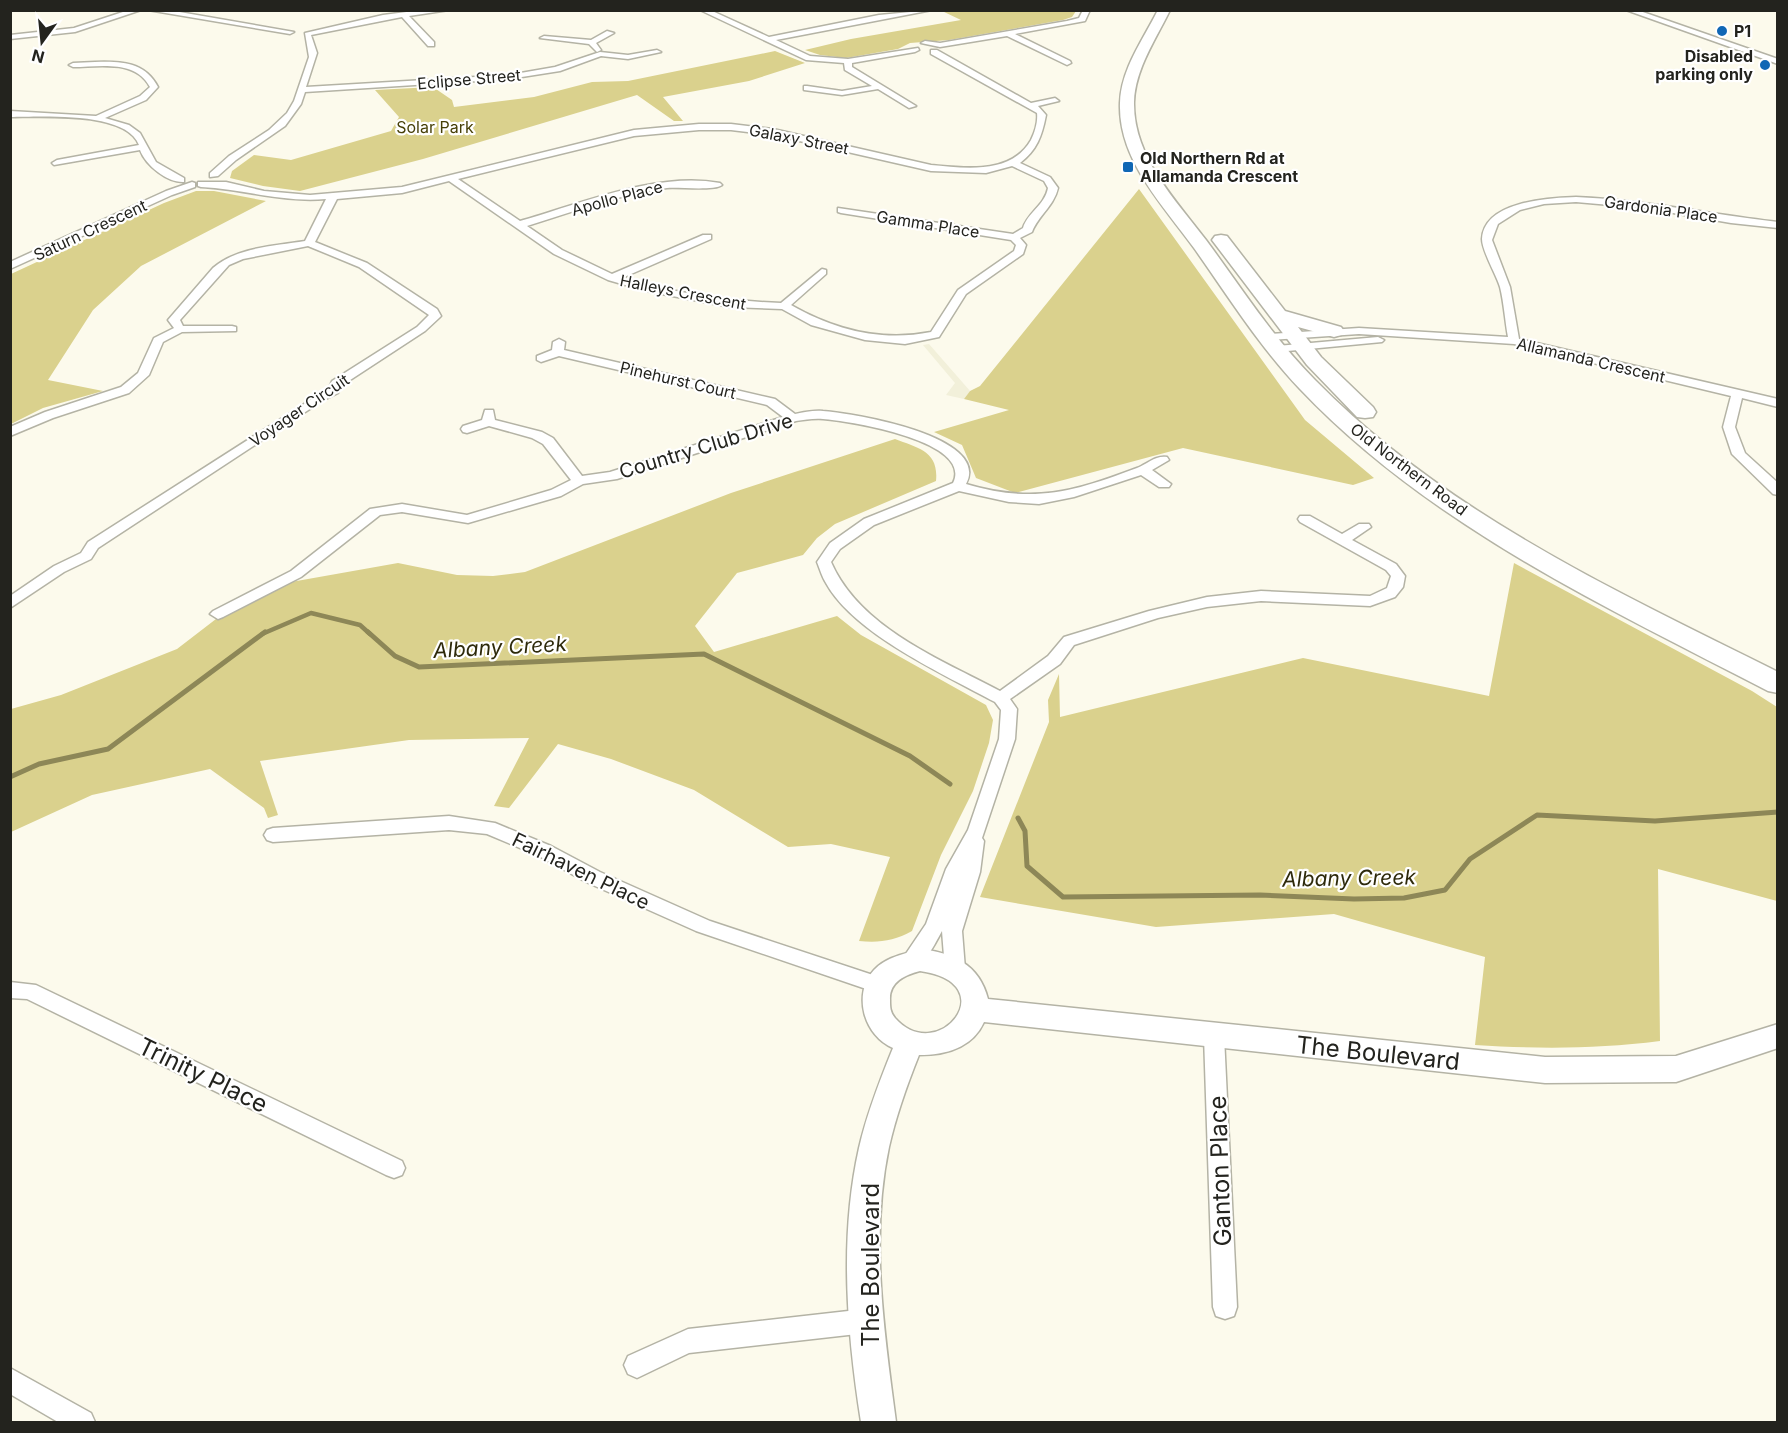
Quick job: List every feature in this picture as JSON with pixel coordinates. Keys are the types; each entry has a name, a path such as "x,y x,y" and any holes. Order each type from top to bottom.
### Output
{"highway":[{"name":"Old Northern Road","path":"1164,10 1131,76 1127,101 1131,137 1148,172 1286,342 1324,372 1403,444 1508,518 1572,555 1778,662"},
{"path":"1172,25 1179,10"},
{"name":"Old Northern Road","path":"1208,224 1279,315 1286,342 1308,386 1356,430 1411,474 1463,511 1604,594 1778,684"},
{"path":"1279,315 1337,338 1324,372"}],"street":[{"path":"10,38 75,30 138,10"},
{"path":"151,10 294,30 289,34 294,36 403,14 446,10"},
{"path":"169,10 180,14"},
{"path":"703,10 809,58 848,61 915,50 937,49 1078,20 1085,17 1087,10"},
{"path":"868,10 879,16"},
{"path":"767,40 874,19 879,16 929,10"},
{"path":"1629,10 1778,62"},
{"path":"403,14 430,44"},
{"path":"311,32 315,50"},
{"path":"544,38 592,42 610,33"},
{"path":"1007,33 1067,63"},
{"path":"299,38 315,50"},
{"path":"592,42 600,54 628,57 657,52"},
{"path":"937,49 1032,105 1042,115 1039,130 1029,153 1013,163"},
{"name":"Saturn Crescent","path":"10,266 169,193 191,179 222,166 279,128 297,103 315,50"},
{"name":"Eclipse Street","path":"301,90 509,77 557,69 600,54"},
{"path":"848,61 848,68 912,106"},
{"path":"73,65 138,67 151,77 154,87 143,98 95,119"},
{"path":"807,88 842,93 878,87"},
{"path":"1032,105 1055,101"},
{"path":"10,114 95,119 123,125 136,134 147,157 158,168 191,179 213,177"},
{"name":"Galaxy Street","path":"191,179 284,196 332,198 402,190 634,133 699,127 731,127 773,132 930,168 970,170 1013,163"},
{"path":"57,163 144,147"},
{"path":"1013,163 1047,179 1053,188 1051,198 1029,224 1028,230 1014,237"},
{"name":"Saturn Crescent","path":"213,177 222,166"},
{"name":"Galaxy Street","path":"213,177 226,185"},
{"name":"Halleys Crescent","path":"452,179 558,252 612,278 646,288 730,304 784,306 815,323 865,337 905,341 935,335 962,292 1009,262 1019,252 1021,245 1014,237"},
{"name":"Apollo Place","path":"519,225 660,185 692,182 717,185"},
{"path":"180,329 174,320 225,263 240,256 309,243 332,198"},
{"name":"Gardonia Place","path":"1514,340 1505,286 1487,240 1495,220 1521,206 1559,200 1610,201 1778,225"},
{"name":"Gamma Place","path":"841,210 1014,237"},
{"path":"612,278 707,237"},
{"name":"Voyager Circuit","path":"10,603 59,569 86,556 93,545 318,398 334,390 336,384 426,325 435,316 423,304 363,265 309,243"},
{"path":"784,306 822,272"},
{"path":"10,432 49,415 125,390 143,375 158,340 180,329 232,329"},
{"name":"Allamanda Crescent","path":"1286,342 1403,335 1514,340 1778,403"},
{"name":"Pinehurst Court","path":"541,358 559,347 771,402 793,418"},
{"path":"1737,394 1729,428 1738,454 1778,490"},
{"name":"Country Club Drive","path":"218,614 296,574 375,512 402,507 458,520 468,519 556,493 579,481 612,476 793,418 824,415 926,438 942,445 960,462 963,479 958,486"},
{"path":"467,429 488,418 537,435 548,441 579,481"},
{"path":"911,961 935,927 955,869 976,831 1007,739 1009,709 1001,698 882,632 860,615 827,576 825,562 835,546 869,522 958,486 983,493 1027,500 1049,498 1143,470 1162,460"},
{"path":"1143,470 1164,484"},
{"path":"1001,698 1054,660 1069,641 1154,614 1239,597 1370,601 1385,598 1394,591 1398,576 1391,567 1305,519"},
{"path":"1342,540 1364,527"},
{"name":"Fairhaven Place","path":"273,835 448,823 489,828 544,851 593,877 703,926 878,985"},
{"path":"955,969 952,931 971,873 976,831"},
{"path":"929,960 955,969 970,985 975,997 974,1009 964,1028 951,1038 936,1043 910,1042 891,1033 879,1019 874,1002 878,985 888,972 911,961 929,960"},
{"name":"Trinity Place","path":"10,990 29,991 394,1168"},
{"name":"The Boulevard","path":"974,1009 1214,1036 1557,1070 1676,1069 1778,1036"},
{"name":"Ganton Place","path":"1214,1036 1225,1307"},
{"name":"The Boulevard","path":"878,1422 866,1321 865,1210 870,1164 890,1092 910,1042"},
{"path":"637,1365 688,1341 866,1321"},
{"path":"10,1380 82,1422"}],"shaded area":[{"path":"929,344 970,391 964,399 946,395 955,383 923,345"}],"green space":[{"path":"942,11 1076,11 1072,17 1063,20 949,40 910,43 898,49 846,58 820,55 805,50 851,39 961,20"},
{"name":"Solar Park","path":"775,51 805,63 749,81 663,97 683,121 674,121 637,95 423,159 300,191 263,186 230,178 232,171 254,155 291,160 391,131 399,117 375,90 433,87 452,100 454,107 534,97 592,82 628,81"},
{"path":"1139,189 1305,420 1374,478 1353,485 1183,448 1015,493 976,478 962,445 934,432 1009,410 964,399 970,391 980,386"},
{"path":"196,191 214,191 266,201 141,266 93,310 48,380 103,391 43,408 11,424 11,274 164,203"},
{"path":"895,439 919,448 930,457 936,471 936,481 835,524 817,538 803,555 737,573 695,626 714,652 837,616 861,635 986,705 993,720 989,743 973,791 941,855 912,931 899,937 873,942 859,941 890,857 831,844 788,847 694,790 611,759 558,744 509,808 494,806 529,738 409,740 260,761 278,815 268,818 264,808 210,769 92,795 11,832 11,709 61,695 177,649 216,619 291,582 398,563 457,575 493,576 525,572 731,493"},
{"path":"1514,563 1752,691 1777,707 1777,901 1658,869 1660,1041 1568,1048 1475,1045 1485,957 1334,914 1156,927 980,897 1049,722 1048,700 1059,674 1060,717 1303,658 1489,696"}],"waterway":[{"name":"Albany Creek","path":"263,634 311,613 360,625 370,634"},
{"name":"Albany Creek","path":"368,632 395,656 419,667 704,654 910,756 950,784"},
{"name":"Albany Creek","path":"10,777 39,764 108,749 263,634"},
{"name":"Albany Creek","path":"1018,818 1025,831 1027,866 1063,897 1260,895 1354,899 1404,898 1445,890 1470,859 1537,815 1655,821 1778,812"}],"place":[{"name":"P1","path":"1722,31"},
{"name":"Disabled parking only","path":"1765,65"},
{"name":"Old Northern Rd at Allamanda Crescent","path":"1128,167"}]}
